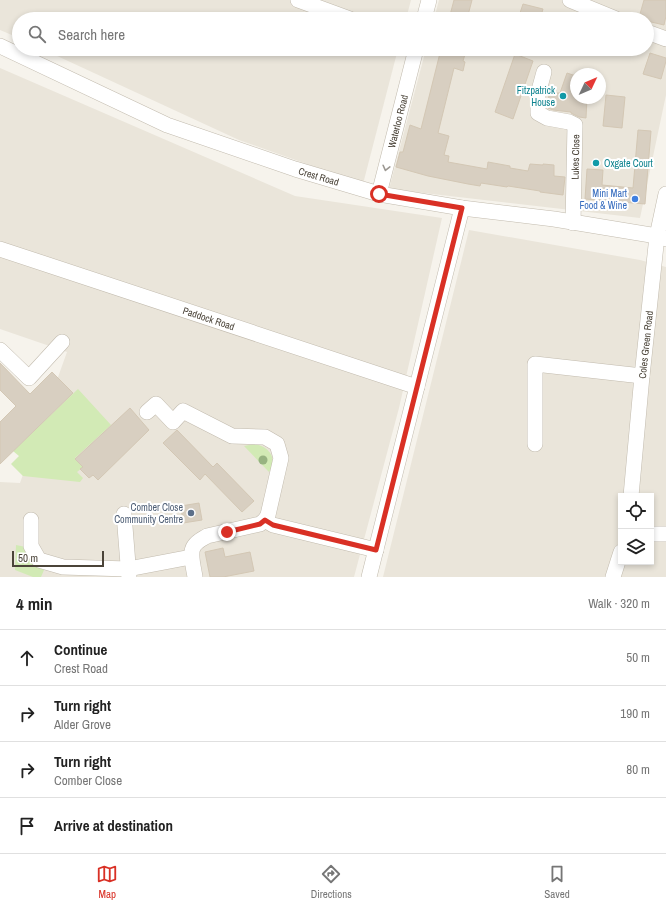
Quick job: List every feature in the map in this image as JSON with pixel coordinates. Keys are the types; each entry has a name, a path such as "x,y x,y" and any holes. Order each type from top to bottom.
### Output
{"street":[{"path":"298,0 331,12"},
{"path":"426,12 429,0"},
{"path":"570,0 599,12"},
{"path":"654,35 666,39"},
{"name":"Crest Road","path":"0,46 12,52"},
{"name":"Crest Road","path":"21,56 167,125 295,169 379,194 462,208 573,222 662,237"},
{"name":"Waterloo Road","path":"379,194 414,56"},
{"name":"Lukes Close","path":"544,72 538,94 538,113 546,118 569,122 575,125 573,222"},
{"name":"Coles Green Road","path":"631,493 642,376 662,237 666,194"},
{"path":"369,577 462,208"},
{"name":"Paddock Road","path":"0,249 417,387"},
{"path":"0,350 29,378 62,342"},
{"path":"535,444 534,364 642,376"},
{"path":"147,412 156,404 173,422 183,411 232,436 264,437 276,444 281,458 268,515 265,520 260,524 207,536 199,541 193,547 192,556 195,577"},
{"path":"124,514 128,573"},
{"path":"31,520 31,546 39,560 63,567 128,573 192,556"},
{"path":"265,520 273,525 376,550"},
{"path":"654,534 666,534"},
{"path":"613,577 618,561"}],"shaded area":[{"path":"0,0 411,0 408,12 12,12 12,35 0,30"},
{"path":"439,0 666,0 666,95 640,218 389,189 424,56 654,56 654,12 436,12"},
{"path":"57,56 396,56 363,184 239,140"},
{"path":"0,68 295,196 442,218 399,408 354,577 0,577 0,482 20,483 67,352 0,329"},
{"path":"469,230 640,260 666,267 666,577 383,577"}],"green space":[{"path":"78,389 111,425 75,458 83,467 77,472 83,478 80,482 23,476 11,464 19,456 13,451"},
{"path":"254,444 268,450 273,462 269,472 244,446"},
{"path":"16,545 26,547 27,555 31,562 44,570 41,577 33,577 15,570"}],"building":[{"path":"454,0 472,0 469,12 451,12"},
{"path":"644,0 666,0 666,16 664,25 654,23 654,12 641,12"},
{"path":"523,4 543,9 542,12 520,12"},
{"path":"654,54 666,58 661,79 643,74 649,56 654,56"},
{"path":"439,56 464,56 463,71 454,68 438,133 449,136 444,155 449,156 448,162 487,169 488,162 528,171 530,164 554,165 554,176 565,177 563,195 508,186 481,183 480,186 468,184 428,176 396,167 400,152 403,152 410,125 421,129"},
{"path":"514,56 520,56 533,61 513,119 495,112"},
{"name":"Fitzpatrick House","path":"567,73 570,74 570,104 587,104 586,118 579,117 571,112 548,108 549,93 560,93"},
{"path":"606,95 625,97 622,128 603,126"},
{"name":"Oxgate Court","path":"638,130 651,131 645,204 585,199 587,169 603,170 602,185 633,188"},
{"path":"0,363 30,394 52,372 73,393 0,464 0,422 16,406 0,390"},
{"path":"130,408 149,430 98,480 93,475 89,478 80,469 83,467 75,459"},
{"path":"177,430 213,467 217,463 254,501 242,512 205,474 200,480 163,443"},
{"name":"Comber Close Community Centre","path":"199,503 202,520 183,523 181,506"},
{"path":"223,548 225,557 250,552 254,571 223,577 210,577 205,552"}],"place":[{"name":"Fitzpatrick House","path":"563,96"},
{"name":"Oxgate Court","path":"596,163"},
{"name":"Mini Mart Food & Wine","path":"635,199"},
{"name":"Comber Close Community Centre","path":"191,513"}],"route":[{"path":"227,532 260,524 265,520 273,525 376,550 462,208 379,194"}]}
